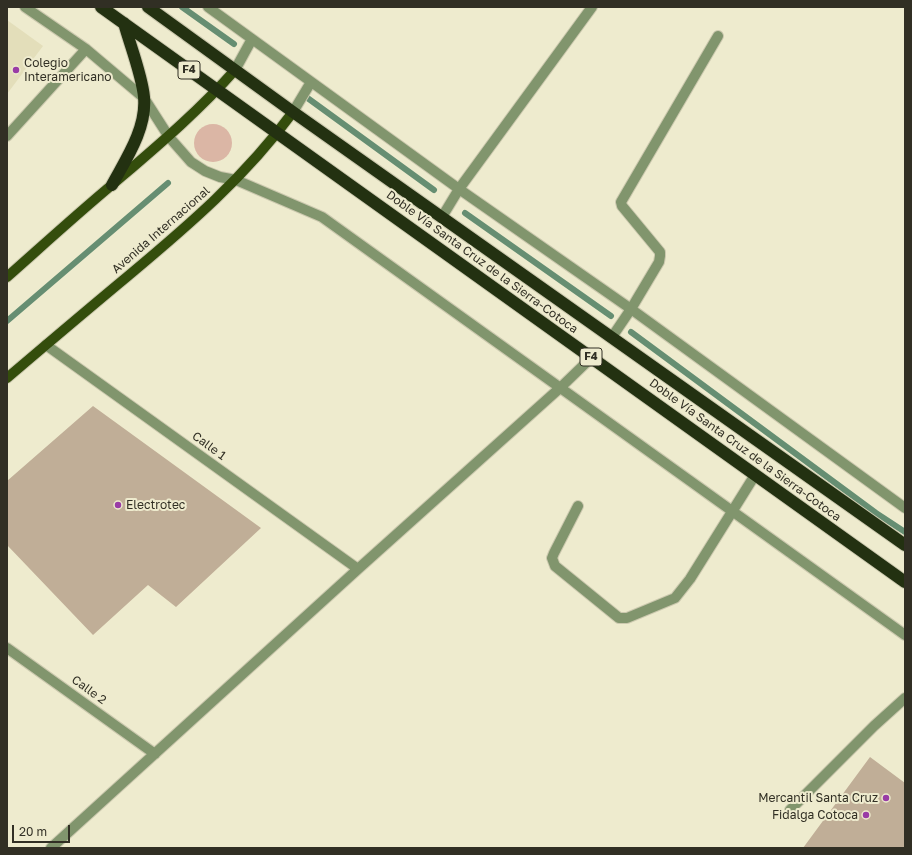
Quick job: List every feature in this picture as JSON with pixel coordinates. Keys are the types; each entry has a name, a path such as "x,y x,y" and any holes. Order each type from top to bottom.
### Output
{"highway":[{"name":"Doble Vía Santa Cruz de la Sierra-Cotoca","path":"101,7 905,582"},
{"name":"Doble Vía Santa Cruz de la Sierra-Cotoca","path":"148,7 293,112 905,545"},
{"path":"112,185 129,155 139,130 143,113 144,98 141,82 124,24"}],"main road":[{"path":"7,277 169,137 217,90 235,70"},
{"name":"Avenida Internacional","path":"7,378 188,226 236,180 277,133 293,112"}],"street":[{"path":"25,7 86,48 144,98 169,137 191,162 205,171 220,177 236,180 322,217 905,635"},
{"path":"208,7 459,189 631,310 905,508"},
{"path":"442,217 459,189 592,7"},
{"path":"612,337 631,310 659,262 660,256 660,252 622,206 621,202 718,36"},
{"path":"235,70 252,39"},
{"path":"7,136 86,48"},
{"name":"Avenida Internacional","path":"293,112 311,82"},
{"name":"Calle 1","path":"46,345 358,569"},
{"path":"51,848 561,387 591,358"},
{"path":"578,506 552,558 555,566 619,618 633,616 675,598 690,579 755,475"},
{"name":"Calle 2","path":"7,648 155,754"},
{"path":"790,810 874,726 905,698"}],"shaded area":[{"name":"Colegio Interamericano","path":"7,20 43,46 7,94"},
{"path":"209,124 217,124 224,127 229,132 232,143 229,154 224,159 217,162 209,162 202,159 197,154 194,147 194,139 197,132 202,127"}],"building":[{"name":"Electrotec","path":"93,406 261,528 176,607 148,585 93,635 7,545 7,481"},
{"name":"Fidalga Cotoca","path":"870,757 905,783 905,848 803,848"}],"waterway":[{"path":"182,7 234,44"},
{"path":"302,94 434,190"},
{"path":"7,321 168,183"},
{"path":"465,213 611,316"},
{"path":"631,332 876,513 905,532"}],"place":[{"name":"Colegio Interamericano","path":"16,70"},
{"name":"Electrotec","path":"118,505"},
{"name":"Mercantil Santa Cruz","path":"886,798"},
{"name":"Fidalga Cotoca","path":"866,815"}]}
